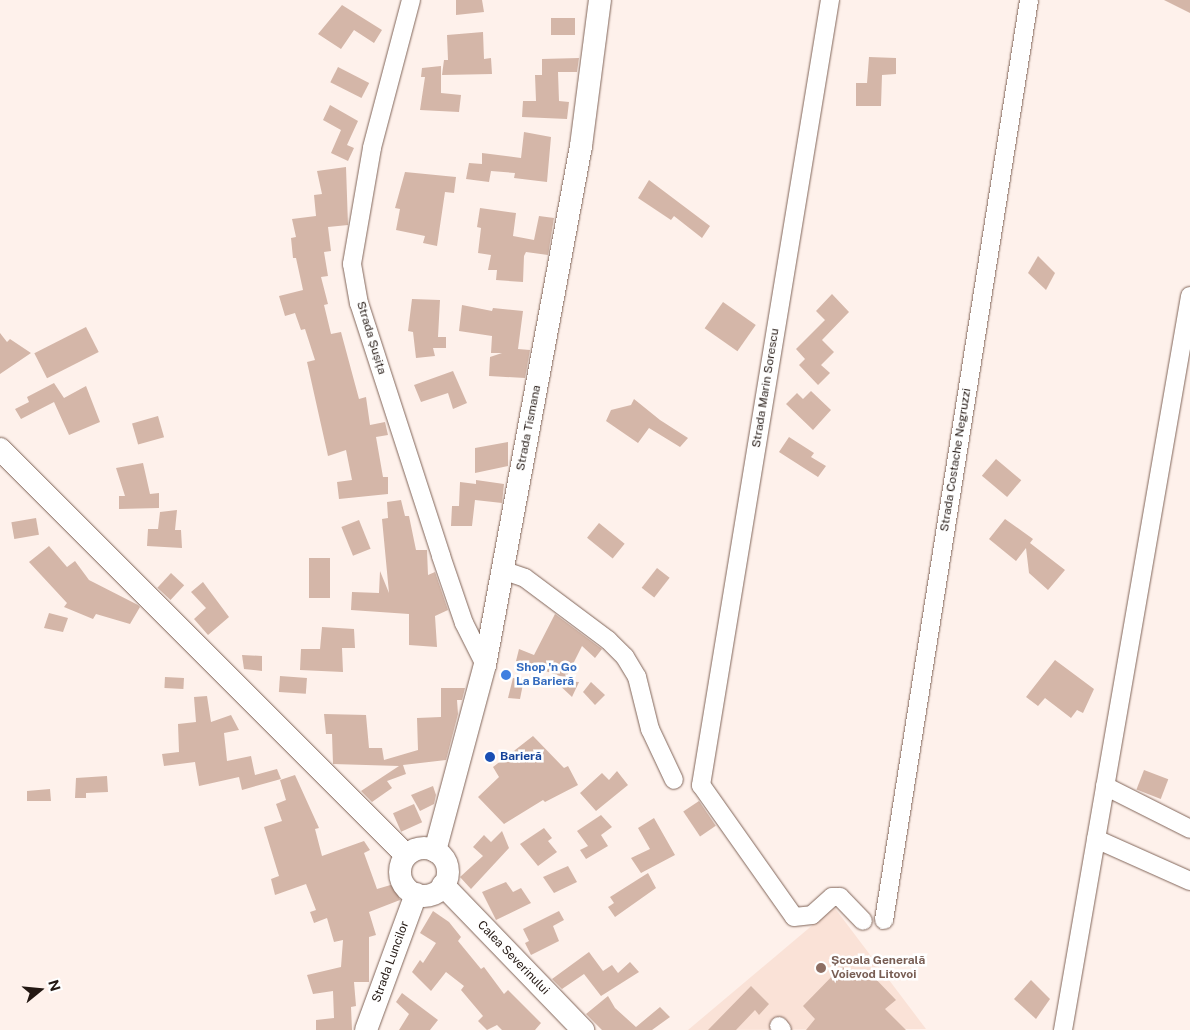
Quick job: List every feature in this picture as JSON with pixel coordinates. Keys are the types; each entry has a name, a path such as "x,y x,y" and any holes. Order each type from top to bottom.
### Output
{"main road":[{"name":"Strada Tismana","path":"435,851 485,665 581,146 600,0"},
{"path":"0,449 406,855"},
{"path":"420,848 435,851 446,862 447,878 444,885 431,894 416,894 400,877 406,855 420,848"},
{"name":"Calea Severinului","path":"444,885 583,1030"},
{"name":"Strada Luncilor","path":"366,1030 416,894"}],"street":[{"name":"Strada Șușița","path":"411,0 372,148 352,264 359,303 441,556 464,623 485,665"},
{"name":"Strada Marin Sorescu","path":"830,0 701,775 703,792 794,918 812,915 832,897 840,897 863,921"},
{"name":"Strada Costache Negruzzi","path":"884,920 1029,0"},
{"path":"1063,1030 1190,296"},
{"path":"502,570 526,578 608,640 625,657 637,677 650,729 674,780"},
{"path":"1105,786 1190,829"},
{"path":"1096,839 1190,881"}],"shaded area":[{"name":"Școala Generală Voievod Litovoi","path":"834,907 926,1029 688,1030"}],"building":[{"path":"456,0 482,0 484,12 456,15"},
{"path":"1164,0 1190,0 1190,13"},
{"path":"342,5 382,30 374,43 354,30 341,49 318,34"},
{"path":"551,18 575,18 575,35 551,35"},
{"path":"483,32 484,59 491,58 492,74 442,75 444,60 448,60 447,35"},
{"path":"869,57 896,58 896,74 882,75 881,106 856,106 856,83 867,83"},
{"path":"579,58 577,72 558,72 559,101 569,102 567,119 522,117 523,101 536,101 535,75 542,75 542,59"},
{"path":"441,66 441,93 461,95 459,112 420,110 425,77 421,77 422,68"},
{"path":"338,67 369,83 361,98 330,82"},
{"path":"330,105 358,121 347,145 354,148 348,161 331,153 341,130 323,120"},
{"path":"524,132 551,137 547,182 514,178 515,173 491,171 489,182 466,179 469,163 482,164 482,153 521,158"},
{"path":"346,167 348,225 328,227 331,251 324,252 328,276 321,277 328,304 324,305 331,334 341,332 359,399 366,397 370,425 385,422 388,435 376,437 383,477 388,477 388,494 339,499 337,482 352,480 346,450 328,456 307,362 315,360 305,329 301,330 295,313 285,316 279,296 303,290 296,258 293,258 291,238 296,237 292,219 316,216 314,195 322,194 317,171"},
{"path":"405,172 456,177 454,193 445,192 437,246 423,243 425,236 396,230 400,209 395,208"},
{"path":"649,180 710,226 702,238 674,216 671,220 638,198"},
{"path":"480,208 516,213 513,236 534,240 539,216 554,218 548,255 526,252 524,256 523,282 496,280 497,270 488,270 491,255 478,253 481,228 477,227"},
{"path":"1038,256 1055,273 1046,290 1028,273"},
{"path":"832,294 849,312 822,340 834,352 821,365 830,373 818,385 799,365 805,359 796,349 825,320 816,311"},
{"path":"412,299 440,300 438,337 446,337 446,348 433,348 435,356 416,358 413,332 408,331"},
{"path":"723,302 756,325 737,351 705,328"},
{"path":"462,305 492,311 493,308 523,311 518,349 530,350 525,378 489,376 490,357 502,353 491,353 492,336 459,331"},
{"path":"86,327 99,352 47,378 34,353"},
{"path":"0,333 7,342 10,339 31,353 0,374"},
{"path":"453,371 467,403 453,409 448,393 421,402 414,385"},
{"path":"54,383 64,398 86,386 100,422 69,435 54,402 21,419 15,409 29,402 27,397"},
{"path":"811,391 831,410 813,430 786,404 797,393 803,399"},
{"path":"634,399 660,420 688,438 680,447 649,428 638,443 606,421 611,410 631,405"},
{"path":"158,416 164,437 138,445 132,423"},
{"path":"789,437 814,453 811,457 826,466 818,477 779,452"},
{"path":"508,442 508,466 475,473 475,448"},
{"path":"996,459 1021,480 1007,497 982,476"},
{"path":"143,463 150,494 159,493 159,508 119,509 119,496 125,496 116,468"},
{"path":"476,480 504,484 502,503 475,500 472,526 451,526 452,506 459,506 460,482 476,484"},
{"path":"401,500 405,516 409,516 416,550 427,550 428,575 435,572 448,610 435,616 437,647 409,645 409,614 351,610 352,592 379,593 380,571 389,593 382,519 388,518 387,502"},
{"path":"177,510 175,530 181,530 182,548 147,546 148,529 158,529 160,512"},
{"path":"36,518 39,535 14,539 11,522"},
{"path":"1005,519 1033,539 1030,543 1065,570 1048,590 1029,573 1026,548 1016,561 989,539"},
{"path":"359,520 371,549 353,556 341,527"},
{"path":"599,523 625,544 613,559 587,538"},
{"path":"49,546 67,567 75,561 89,580 138,605 140,607 130,624 96,614 93,619 64,607 67,603 29,562"},
{"path":"309,558 330,558 330,598 309,598"},
{"path":"657,568 670,578 654,598 642,588"},
{"path":"171,573 184,585 171,600 157,588"},
{"path":"203,582 229,617 208,635 194,619 206,608 191,592"},
{"path":"49,613 68,618 63,632 44,628"},
{"path":"555,614 602,649 595,658 582,646 566,678 516,661 519,649 534,655"},
{"path":"322,627 354,629 355,648 342,648 343,672 300,670 301,649 320,649"},
{"path":"242,655 262,656 262,671 244,669"},
{"path":"1055,660 1094,689 1083,713 1077,710 1071,718 1045,698 1038,706 1026,697"},
{"path":"280,676 307,678 306,694 279,692"},
{"path":"165,677 184,678 183,689 164,688"},
{"path":"513,678 524,679 520,699 508,698"},
{"path":"555,681 579,682 572,697"},
{"path":"591,682 605,695 595,705 583,692"},
{"path":"441,688 465,688 462,700 457,700 458,714 446,760 403,765 406,774 387,781 392,788 372,802 361,791 399,766 333,764 332,734 326,734 324,714 366,715 369,748 382,748 384,760 418,750 417,718 441,717"},
{"path":"207,696 211,722 231,715 239,730 224,733 227,761 251,756 255,775 277,769 281,779 242,790 239,777 199,786 195,762 164,766 162,754 179,752 178,724 196,722 194,697"},
{"path":"533,736 564,768 568,766 578,785 545,802 543,800 504,824 478,797 499,777 493,767"},
{"path":"1144,770 1168,779 1161,799 1136,790"},
{"path":"617,771 628,785 596,811 580,793 602,773 609,780"},
{"path":"295,775 319,828 315,829 322,856 364,841 370,850 364,853 377,889 394,884 400,900 369,912 376,935 369,937 369,982 354,982 356,1006 351,1007 352,1030 316,1030 316,1020 334,1018 333,991 313,994 307,975 341,967 343,940 334,942 327,918 314,923 310,912 316,910 306,884 275,895 271,879 279,876 264,827 282,821 276,804 286,800 280,780"},
{"path":"107,776 108,792 86,793 86,798 75,798 76,778"},
{"path":"433,786 436,795 434,804 420,811 411,795"},
{"path":"50,789 51,801 27,801 27,791"},
{"path":"699,801 716,826 700,836 683,812"},
{"path":"414,804 422,822 401,832 393,813"},
{"path":"601,815 612,827 601,835 608,846 586,859 580,850 588,846 577,831"},
{"path":"654,818 675,855 641,873 631,858 650,849 638,828"},
{"path":"544,828 552,838 548,841 557,852 538,866 520,844"},
{"path":"502,831 509,848 471,889 460,877 483,856 473,847 484,835 491,842"},
{"path":"568,866 577,882 554,893 543,877"},
{"path":"648,873 656,888 615,917 608,907 614,903 610,897"},
{"path":"506,882 513,892 521,888 531,903 496,920 482,892"},
{"path":"433,911 449,922 461,937 458,941 481,969 484,967 504,994 508,990 541,1023 535,1030 502,1030 497,1025 487,1030 478,1021 483,1016 461,990 464,986 446,972 431,991 412,972 420,960 423,963 436,943 420,933"},
{"path":"559,911 564,920 553,926 559,941 531,955 525,943 529,941 523,929"},
{"path":"589,952 603,971 612,965 618,973 630,962 639,972 601,996 584,974 562,989 552,979"},
{"path":"842,966 857,981 868,971 896,1000 885,1009 906,1030 806,1030 815,1019 803,1006"},
{"path":"1031,980 1050,999 1036,1019 1014,999"},
{"path":"751,986 769,1004 759,1015 755,1010 736,1030 708,1030"},
{"path":"402,993 438,1020 430,1030 399,1030 409,1014 396,1002"},
{"path":"608,996 615,1008 636,1027 660,1007 670,1017 652,1030 602,1030 586,1014"}],"place":[{"name":"Shop 'n Go La Barieră","path":"506,675"},
{"name":"Barieră","path":"490,757"},
{"name":"Școala Generală Voievod Litovoi","path":"821,968"}]}
